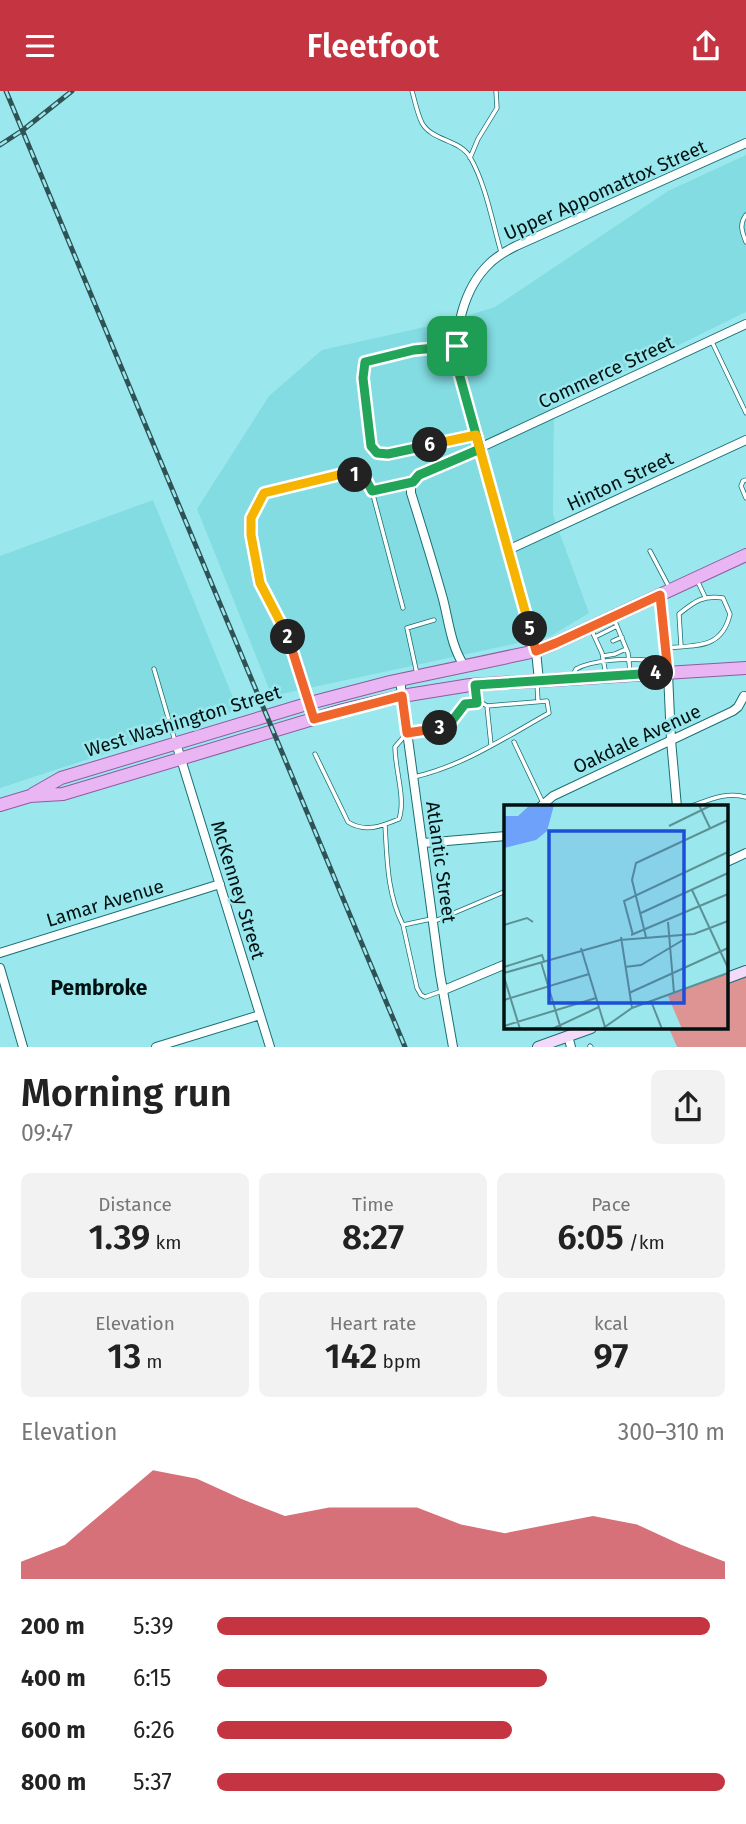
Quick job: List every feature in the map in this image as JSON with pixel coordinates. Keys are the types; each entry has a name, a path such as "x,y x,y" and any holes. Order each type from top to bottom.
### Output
{"main road":[{"name":"West Washington Street","path":"30,796 61,778 310,703 400,680 536,651 593,632 665,593 746,555"},
{"name":"West Washington Street","path":"0,805 30,796 63,794 314,719 402,696 475,685 746,668"}],"street":[{"name":"Upper Appomattox Street","path":"457,346 465,304 481,272 501,254 746,143"},
{"name":"Commerce Street","path":"413,482 419,475 746,324"},
{"path":"457,346 457,366 536,651 538,681"},
{"name":"Hinton Street","path":"508,550 746,440"},
{"path":"413,482 411,493 453,643 465,667"},
{"path":"665,593 671,740 677,805"},
{"name":"Atlantic Street","path":"400,680 453,1047"},
{"name":"Oakdale Avenue","path":"542,805 553,796 733,711 745,696"},
{"name":"McKenney Street","path":"176,743 270,1047"},
{"path":"423,843 504,836"},
{"path":"728,862 746,853"},
{"name":"Lamar Avenue","path":"0,953 220,884"},
{"path":"444,990 504,965"},
{"path":"0,968 23,1047"},
{"path":"728,978 746,971"},
{"path":"156,1047 260,1016"},
{"path":"538,1047 569,1042 589,1029"}],"lane":[{"path":"412,91 422,124 431,132 463,148 470,157 482,186 501,254"},
{"path":"470,157 497,108 496,91"},
{"path":"746,215 741,228 746,242"},
{"path":"711,340 746,412"},
{"path":"457,346 414,350 365,362 363,378 371,446 377,453 388,454 476,435"},
{"path":"314,719 291,642 260,583 251,535 251,518 264,493 342,474 364,476 372,491 403,608"},
{"path":"746,480 741,486 746,498"},
{"path":"372,491 413,482"},
{"path":"650,551 665,593"},
{"path":"696,579 705,597"},
{"path":"666,648 709,643 723,634 730,614 723,598 705,597 678,614 681,646"},
{"path":"418,677 407,628 434,620"},
{"path":"615,621 626,649 631,675"},
{"path":"593,632 603,656 606,677"},
{"path":"613,641 622,638"},
{"path":"599,647 606,644"},
{"path":"603,656 626,649"},
{"path":"571,679 580,666 629,660 646,660 650,674"},
{"path":"154,669 176,743"},
{"path":"538,681 538,702"},
{"path":"475,685 477,703"},
{"path":"315,754 348,822 355,826 376,828 399,819 403,809 395,747 407,733 448,726 465,704 482,703 488,706 547,701 549,713 441,770 414,777"},
{"path":"488,706 491,745"},
{"path":"514,742 542,805"},
{"path":"694,805 724,795 746,797"},
{"path":"385,825 387,865 392,893 403,925 417,988 425,997 444,990"},
{"path":"403,925 433,921 504,892"}],"shaded area":[{"path":"746,155 746,312 554,406 553,515 589,613 551,636 272,696 197,509 269,396 322,350 447,322 495,307 668,191"},
{"path":"153,500 238,710 0,788 0,556"},
{"path":"746,976 746,1047 677,1047 669,1029 728,1029 728,984"}],"railway":[{"path":"6,91 405,1047"},
{"path":"0,145 72,91"}],"district":[{"name":"Pembroke","path":"99,988"}],"route":[{"path":"457,346 414,350 365,362 363,378 371,446 377,453 388,454 476,435 480,449 485,470 536,651 660,595 668,673 475,685 477,703 465,704 448,726 407,733 402,696 314,719 291,642 260,583 251,535 251,518 264,493 342,474 364,476 372,491 413,482 419,475 480,449 457,366 457,346"}]}
